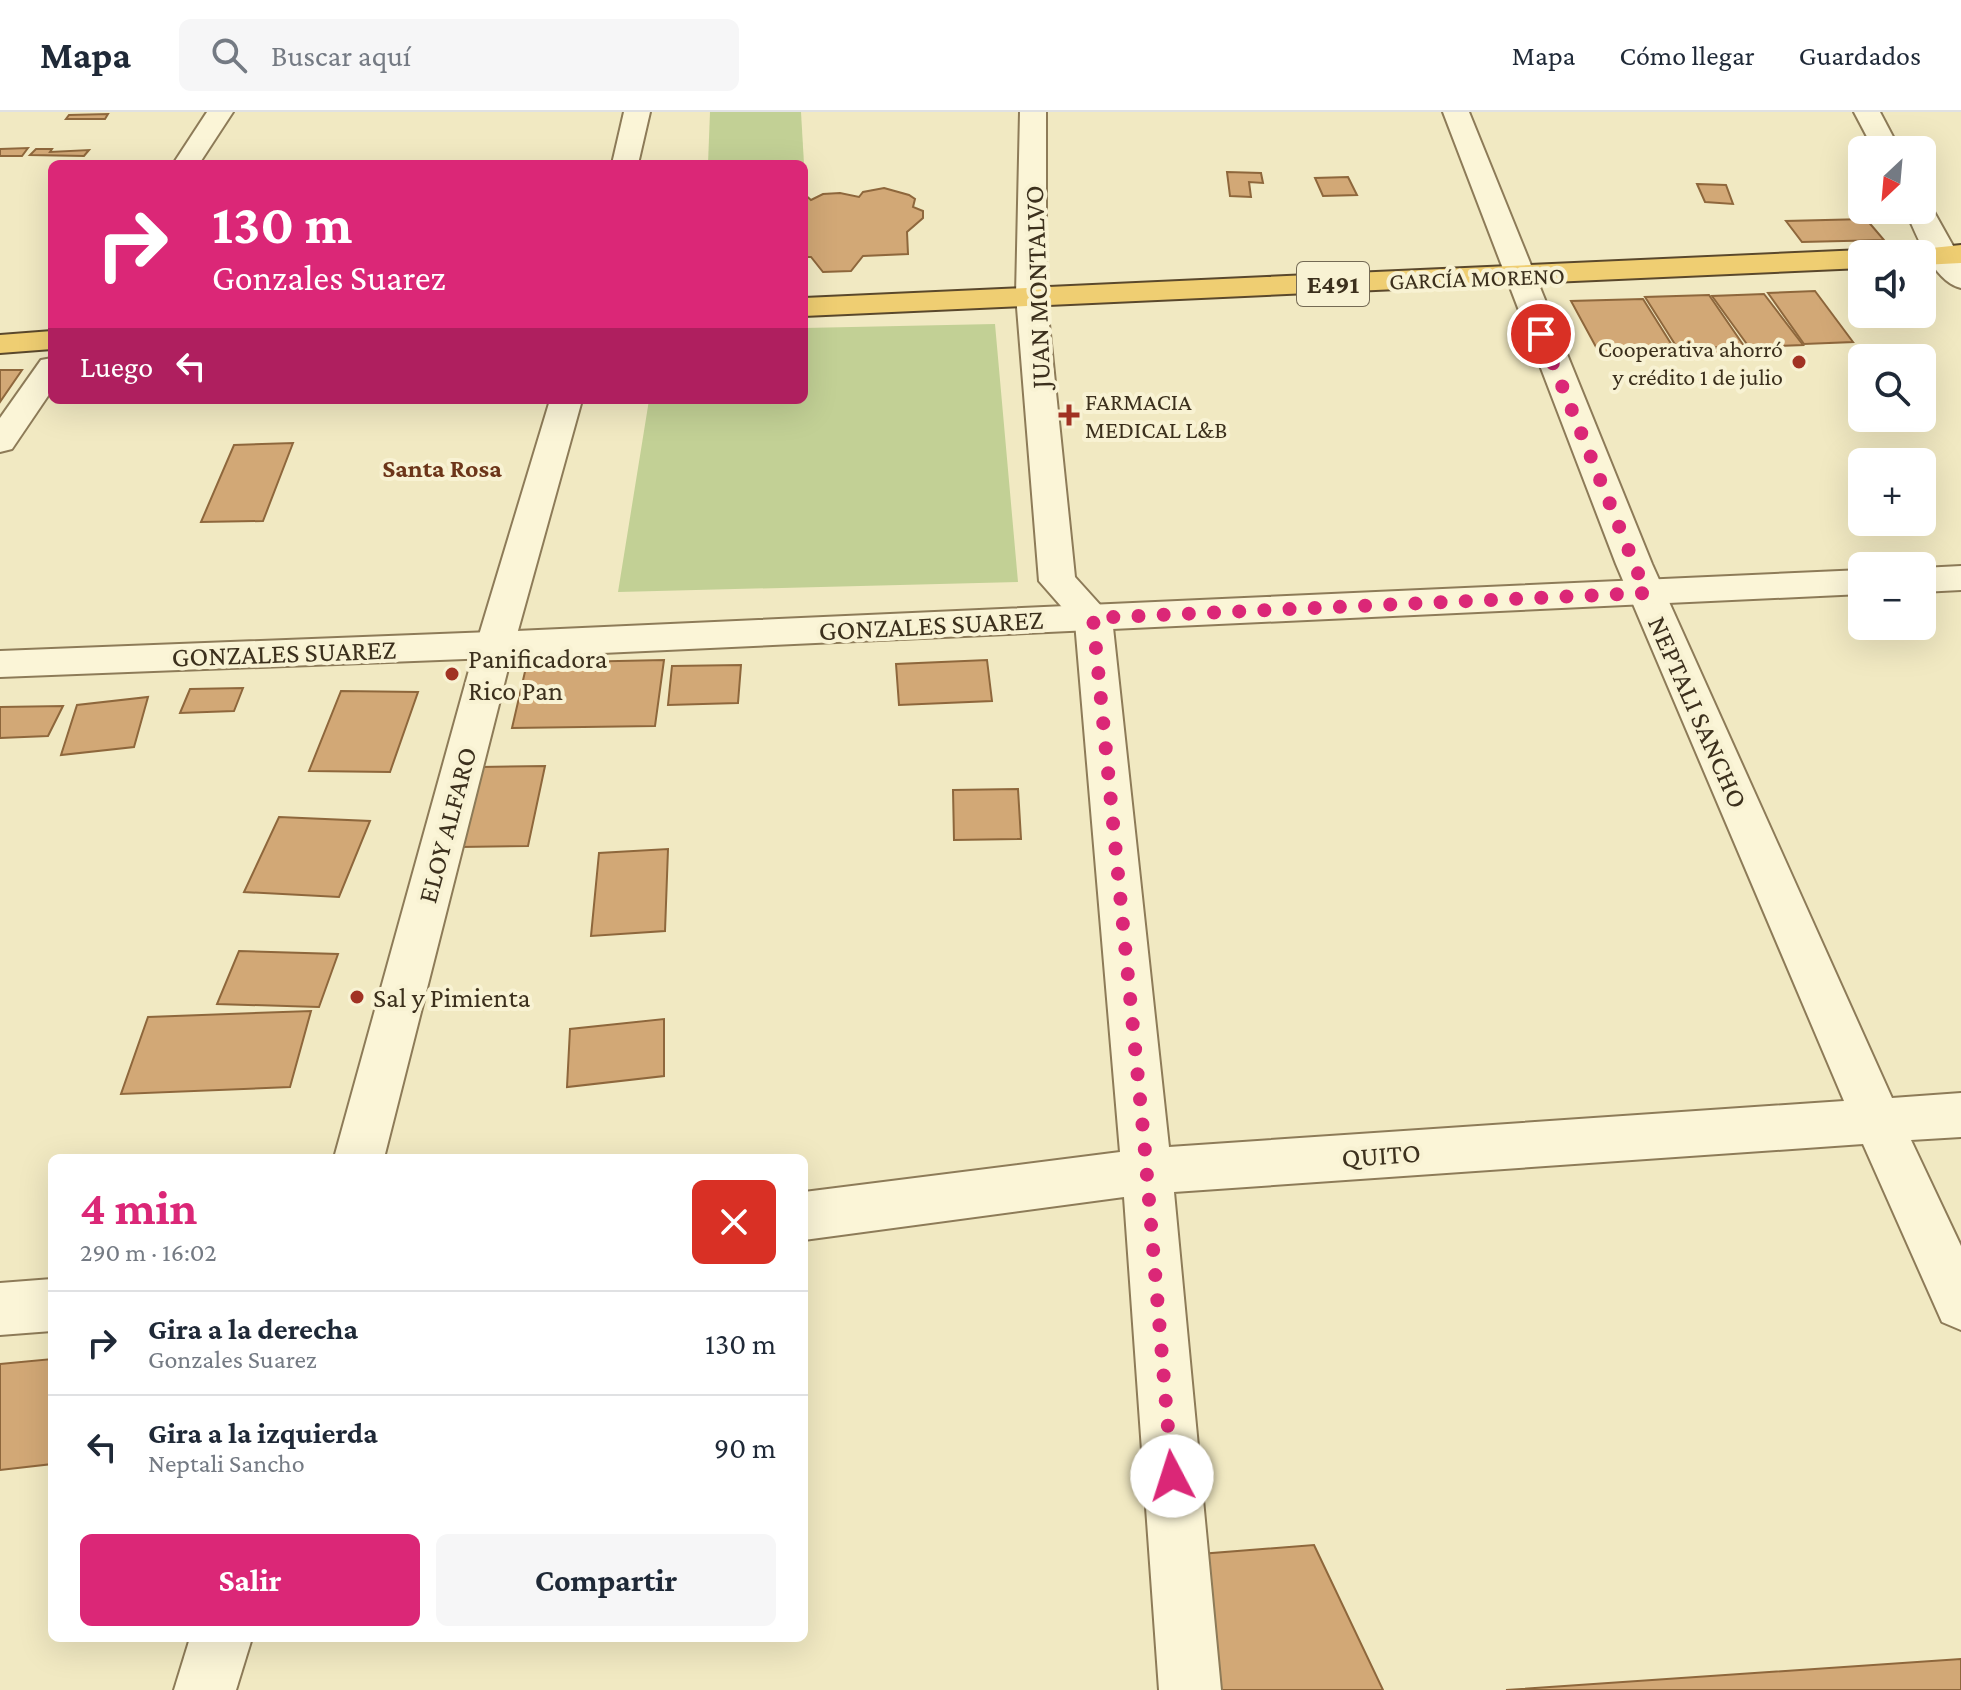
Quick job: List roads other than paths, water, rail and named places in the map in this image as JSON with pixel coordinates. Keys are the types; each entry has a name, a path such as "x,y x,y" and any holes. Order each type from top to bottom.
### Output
{"highway":[{"name":"GARCÍA MORENO","path":"808,307 1848,260"},
{"path":"0,344 48,340"}],"street":[{"path":"189,160 220,112"},
{"path":"626,160 637,112"},
{"name":"JUAN MONTALVO","path":"1033,112 1031,295 1057,581 1093,618"},
{"name":"NEPTALI SANCHO","path":"1456,112 1517,277 1646,593 1877,1122 1961,1304"},
{"path":"1867,112 1880,136"},
{"path":"1926,224 1942,255 1961,279"},
{"path":"0,442 48,373"},
{"name":"ELOY ALFARO","path":"360,1154 495,645 565,404"},
{"path":"1936,579 1961,578"},
{"name":"GONZALES SUAREZ","path":"0,664 495,645 1848,583"},
{"path":"1093,618 1147,1171 1190,1690"},
{"name":"QUITO","path":"808,1215 1147,1171 1961,1115"},
{"path":"0,1309 48,1305"},
{"path":"205,1690 220,1642"}],"place":[{"name":"Cooperativa ahorró y crédito 1 de julio","path":"1799,362"},
{"name":"FARMACIA MEDICAL L&B","path":"1069,415"},
{"name":"Panificadora Rico Pan","path":"452,674"},
{"name":"Sal y Pimienta","path":"357,997"}],"district":[{"name":"Santa Rosa","path":"442,468"}]}
